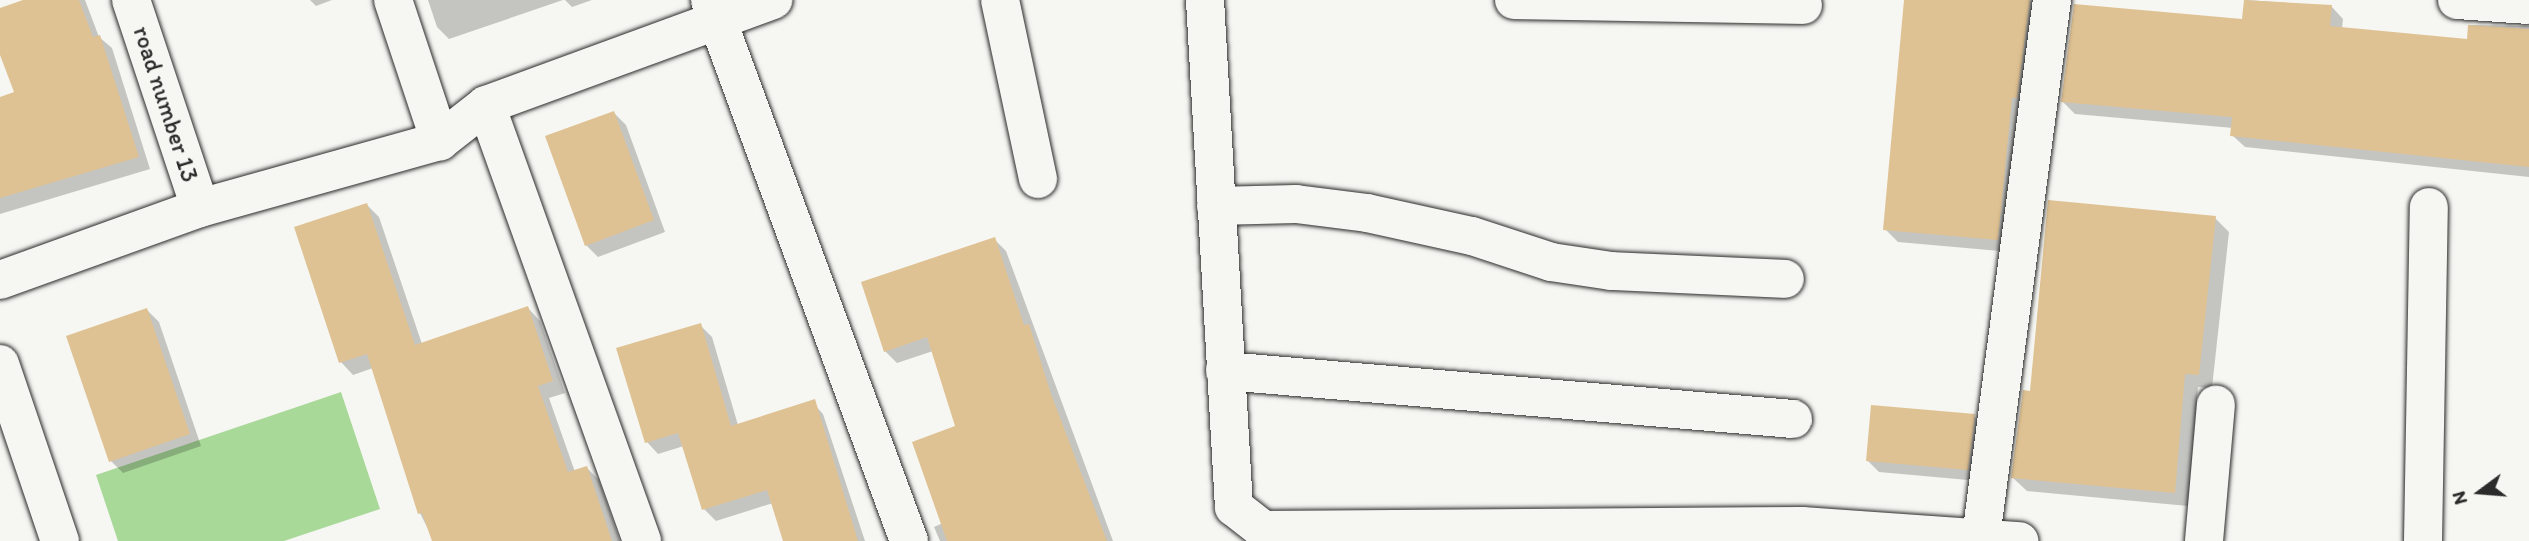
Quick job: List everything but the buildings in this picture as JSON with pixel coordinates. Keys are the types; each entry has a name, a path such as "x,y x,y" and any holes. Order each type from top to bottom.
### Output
{"street":[{"name":"road number 13","path":"131,0 200,208"},
{"path":"393,0 440,141"},
{"path":"0,281 200,208 440,141 486,105 713,11 773,0"},
{"path":"1000,0 1038,179"},
{"path":"1205,0 1234,507 1263,530 1802,526 2019,541"},
{"path":"1514,0 1803,5"},
{"path":"1981,537 2052,0"},
{"path":"2458,0 2529,5"},
{"path":"713,11 909,541"},
{"path":"486,105 642,541"},
{"path":"1216,206 1296,204 1367,213 1472,236 1551,262 1611,271 1785,279"},
{"path":"2423,541 2429,207"},
{"path":"0,364 60,541"},
{"path":"1225,371 1793,419"},
{"path":"2204,541 2216,405"}],"green space":[{"path":"341,392 380,509 284,541 118,541 96,475"}]}
